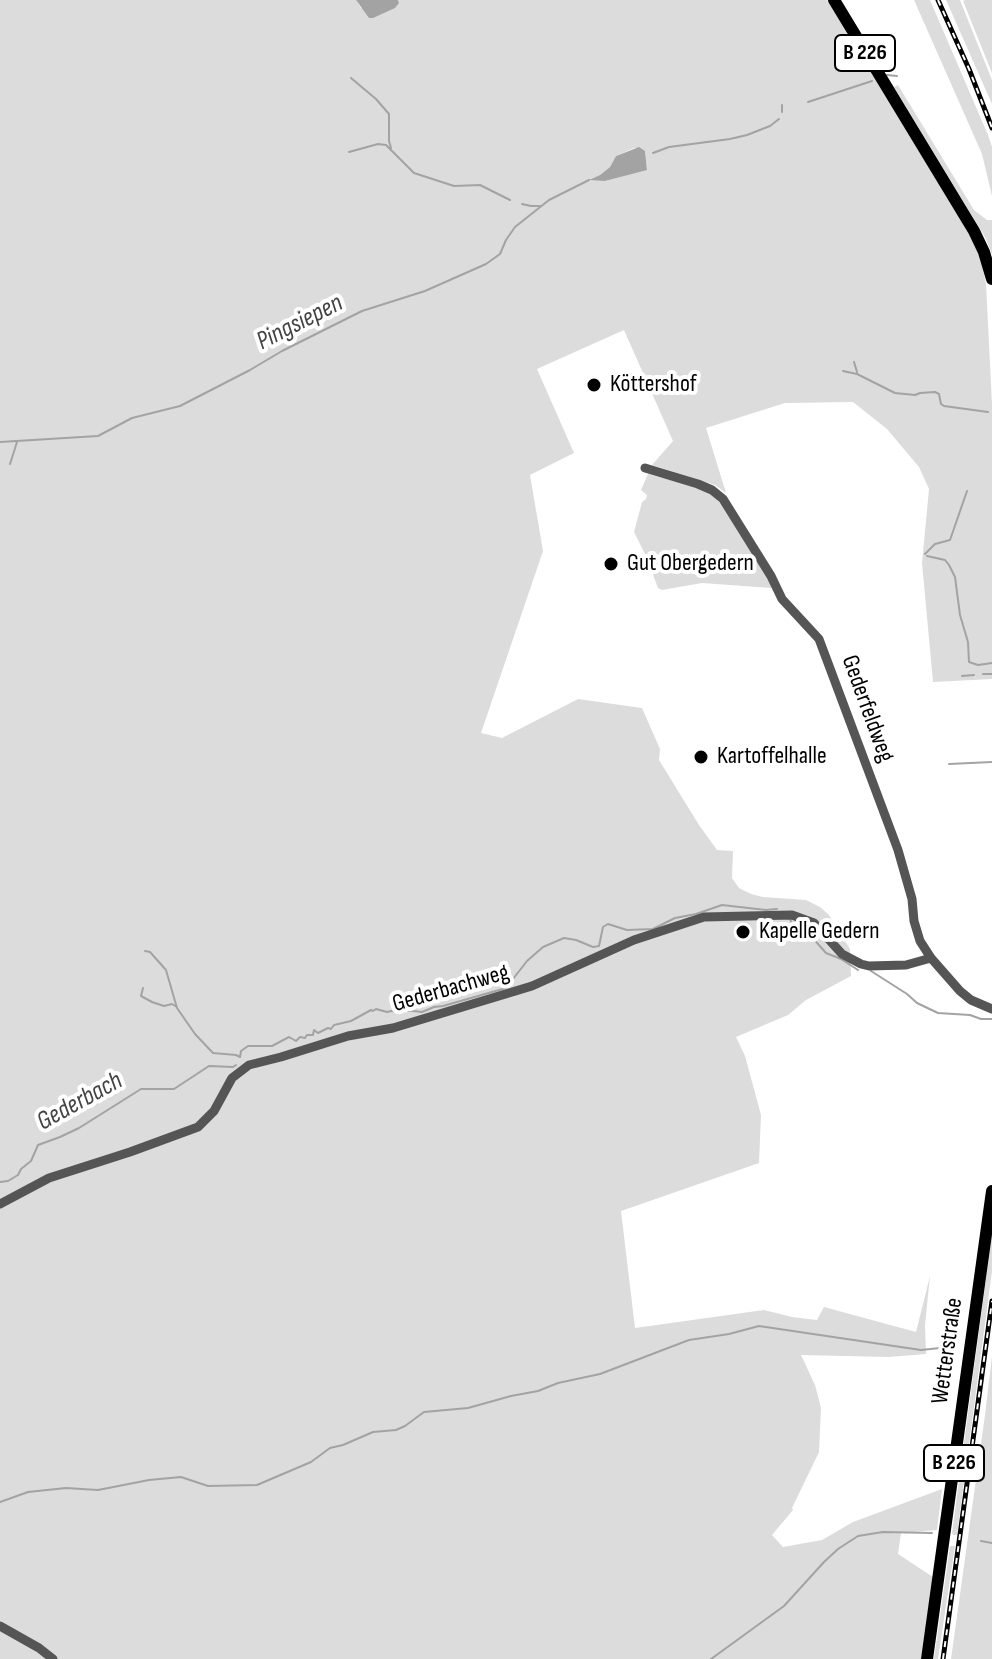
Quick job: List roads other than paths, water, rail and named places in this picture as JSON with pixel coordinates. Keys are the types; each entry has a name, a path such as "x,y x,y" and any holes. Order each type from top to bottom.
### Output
{"main road":[{"name":"B 226","path":"834,0 974,231 992,279"},
{"name":"Wetterstraße","path":"927,1659 992,1191"}],"street":[{"name":"Gederfeldweg","path":"645,468 698,484 723,499 782,599 819,639 898,850 912,899 917,935 931,958 960,991 971,1000 992,1009"},
{"name":"Gederbachweg","path":"0,1204 49,1178 198,1127 214,1111 232,1078 249,1065 348,1036 393,1028 518,990 634,940 704,917 792,915 814,923 842,954 869,966 906,965 931,958"},
{"path":"0,1626 53,1659"}],"waterway":[{"path":"887,75 897,76"},
{"path":"351,78 389,114 391,148"},
{"path":"808,102 872,81"},
{"path":"782,105 782,112"},
{"path":"653,153 669,147 747,135 779,119"},
{"path":"349,152 378,144 386,145 414,173 454,186 480,185 510,200"},
{"name":"Pingsiepen","path":"0,442 98,436 132,418 180,406 362,311 425,291 486,264 500,254 515,227 549,200 589,180"},
{"path":"522,204 540,206"},
{"path":"854,362 857,372"},
{"path":"843,371 857,374 895,393 915,395 935,392 944,406 988,412"},
{"path":"10,464 17,442"},
{"path":"925,554 935,544 950,540 967,491"},
{"path":"927,556 945,560 955,577 969,662 978,665 992,663"},
{"path":"983,674 992,674"},
{"path":"962,676 974,675"},
{"path":"949,764 992,762"},
{"name":"Gederbach","path":"145,951 150,952 166,970 177,1008 195,1034 213,1053 240,1057 241,1051 248,1046 272,1046 289,1037 296,1041 300,1037 313,1035 314,1030 318,1033 331,1029 371,1010 422,1012 506,988 527,961 543,947 564,938 599,946 603,927 608,924 627,930 653,929 675,918 722,905 777,909"},
{"name":"Gederbach","path":"790,919 794,928 811,936 826,953 858,970"},
{"name":"Gederbach","path":"871,971 917,1003 938,1013 992,1019"},
{"path":"143,988 141,996 164,1006 172,1004 177,1007"},
{"name":"Gederbach","path":"0,1182 18,1175 31,1161 38,1145 79,1128 141,1089 174,1089 209,1066 236,1065"},
{"path":"0,1502 28,1492 66,1488 98,1490 181,1477 208,1486 257,1485 311,1462 330,1448 373,1432 396,1430 424,1412 468,1408 538,1391 558,1383 600,1374 689,1340 759,1326 921,1350 949,1347"},
{"path":"711,1659 784,1606 824,1562 858,1536 883,1532 932,1533"},
{"path":"981,1541 992,1543"}],"railway":[{"path":"938,0 992,128"},
{"path":"943,1659 992,1301"}],"place":[{"name":"Köttershof","path":"594,385"},
{"name":"Gut Obergedern","path":"611,564"},
{"name":"Kartoffelhalle","path":"701,757"},
{"name":"Kapelle Gedern","path":"743,932"}]}
